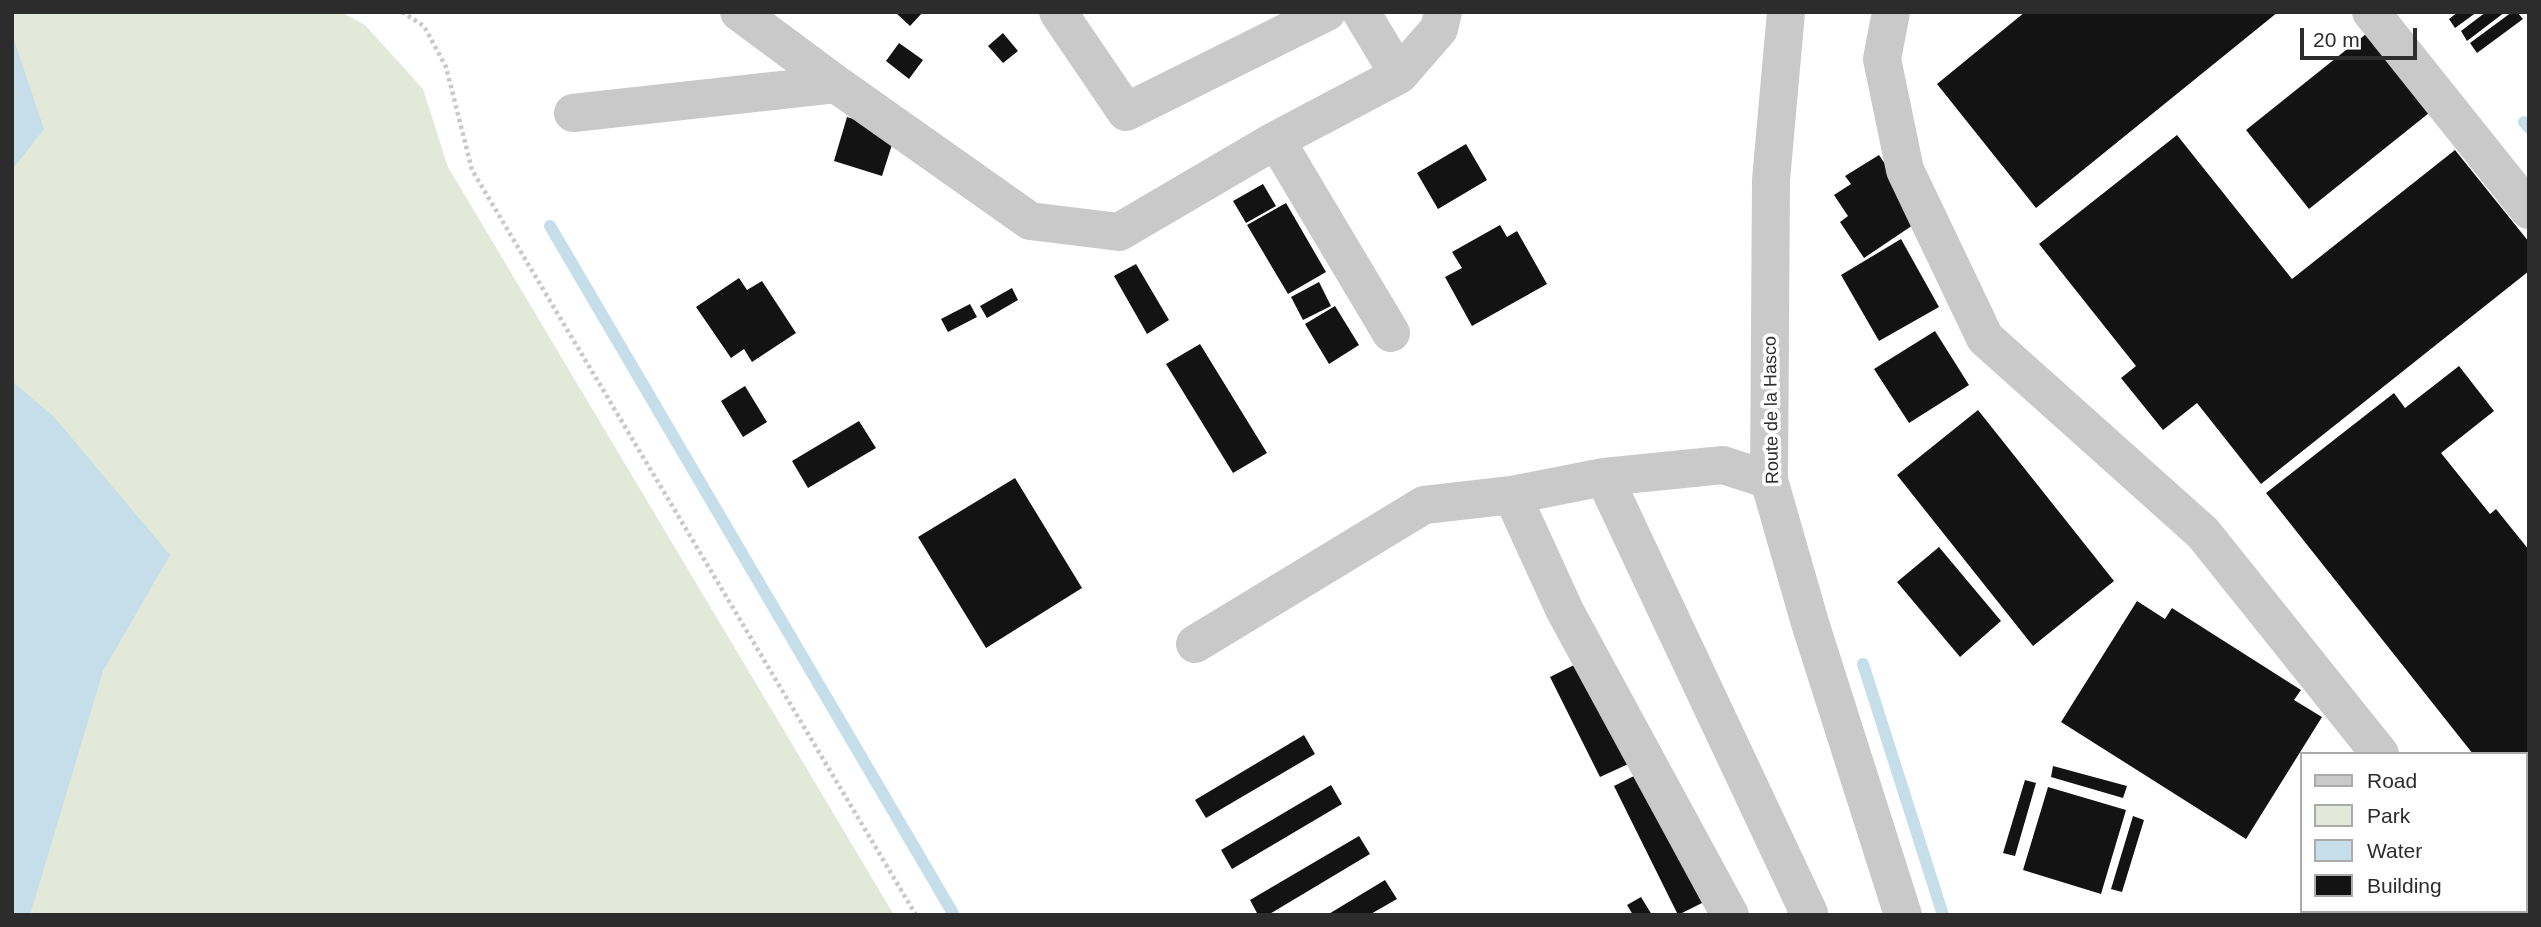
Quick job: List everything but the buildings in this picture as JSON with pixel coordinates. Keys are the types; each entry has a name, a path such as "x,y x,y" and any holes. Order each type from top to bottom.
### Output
{"lane":[{"path":"738,12 1030,221 1119,232 1276,140 1399,75 1438,29 1443,12"},
{"path":"1058,12 1126,112 1327,12"},
{"path":"1361,12 1399,75"},
{"path":"1891,12 1882,59 1905,170 1985,338 2203,533 2378,752"},
{"path":"2371,12 2529,210"},
{"name":"Route de la Hasco","path":"1776,17 1771,180 1769,480 1810,624 1903,915"},
{"path":"573,113 836,84"},
{"path":"1276,140 1391,333"},
{"path":"1195,644 1424,505 1512,495 1604,477 1723,465 1769,480"},
{"path":"1604,477 1809,913 1806,915"},
{"path":"1512,495 1565,611 1730,915"}],"path":[{"path":"402,12 424,26 446,67 472,170 916,915"}],"green space":[{"path":"12,12 341,12 365,25 423,89 448,167 894,915 12,915"}],"water":[{"path":"12,34 44,129 12,170"},
{"path":"12,381 54,417 170,555 103,671 30,915 12,915"}],"waterway":[{"path":"2524,122 2529,128"},
{"path":"550,226 954,915"},
{"path":"1863,664 1943,915"}]}
